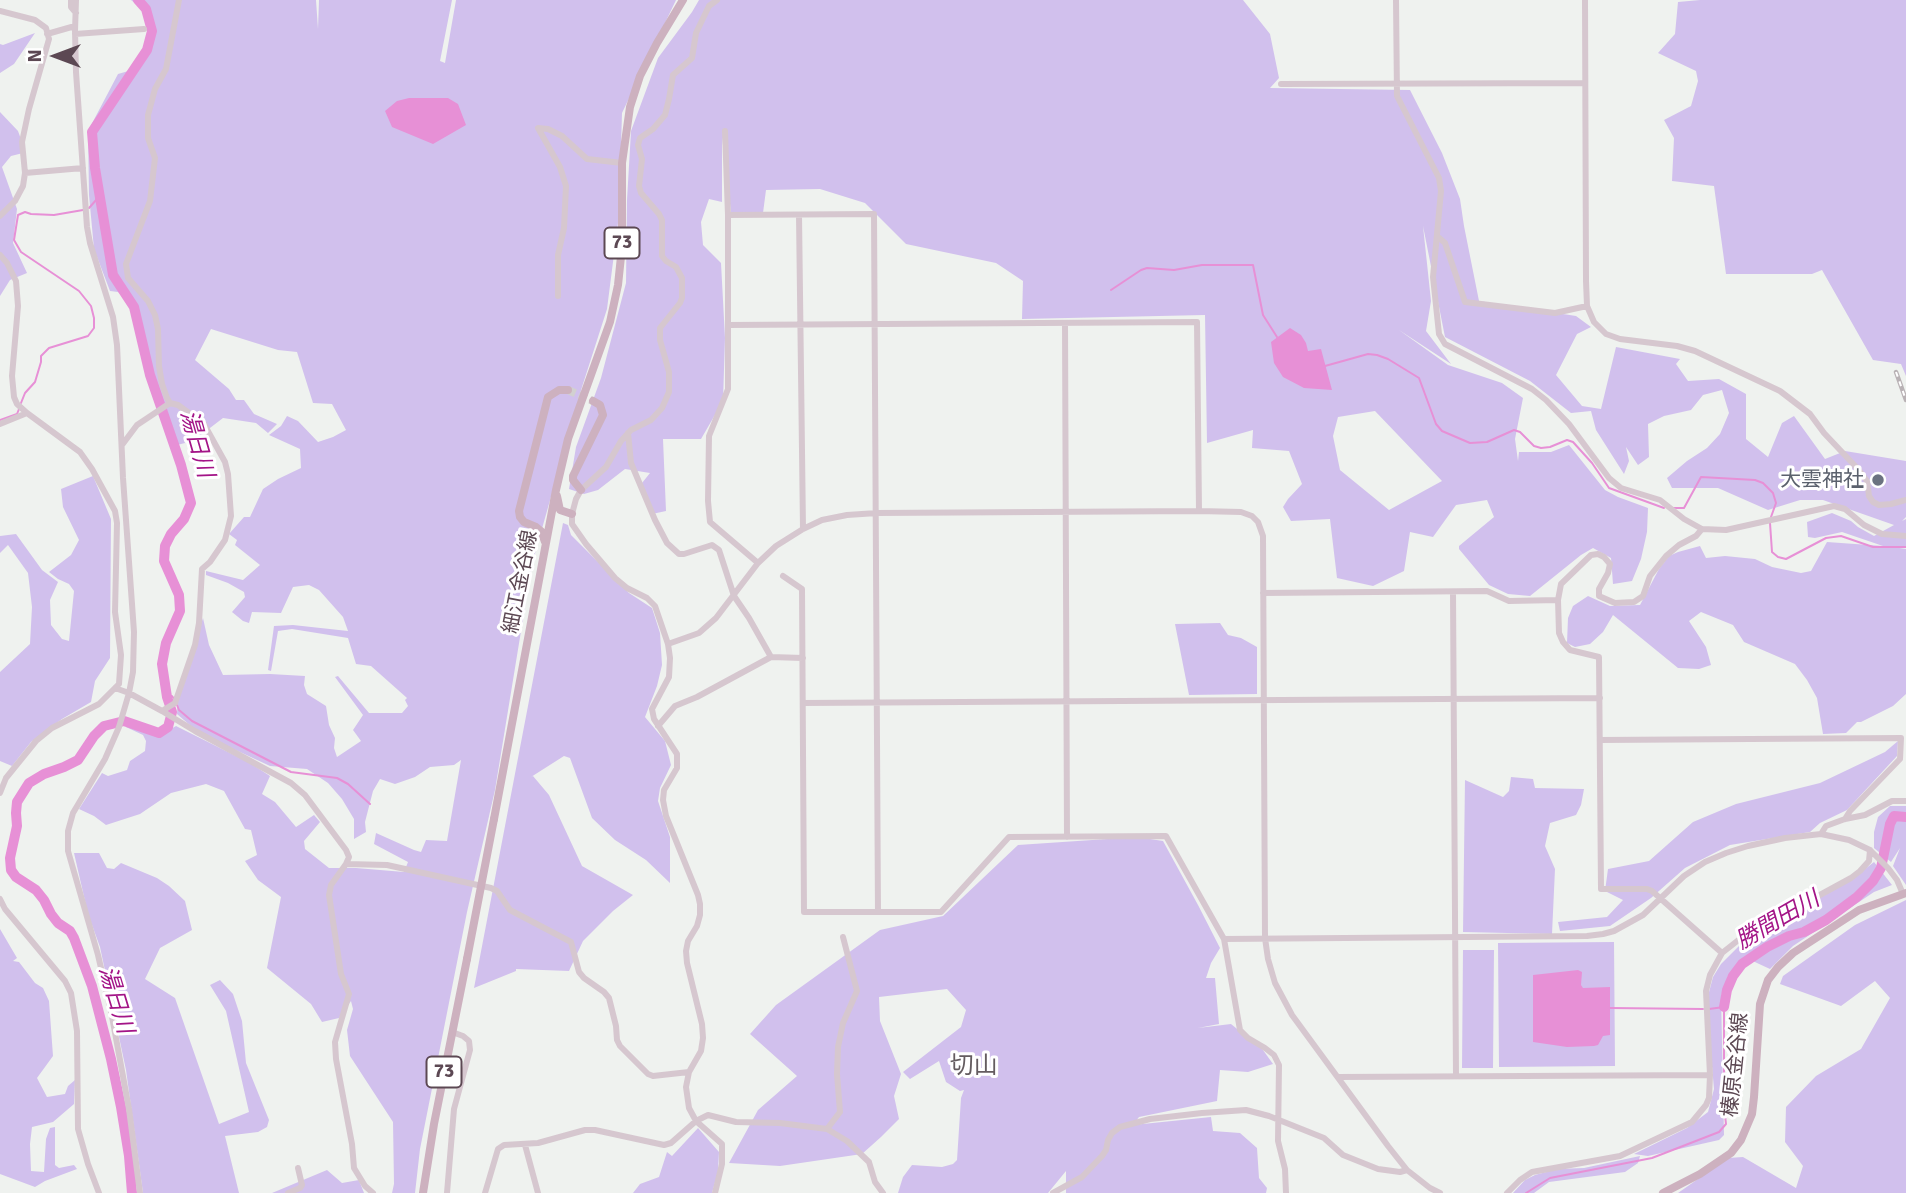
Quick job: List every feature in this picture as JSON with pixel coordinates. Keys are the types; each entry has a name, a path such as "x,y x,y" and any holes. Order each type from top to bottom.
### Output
{"main road":[{"name":"細江金谷線","path":"423,1190 556,490 568,439 610,322 618,285 622,247 622,163 630,107 640,76 683,0"},
{"path":"545,545 541,531 524,522 519,511 548,397 559,390 568,390"},
{"path":"581,490 573,476 603,415 600,405 593,401"},
{"path":"556,490 560,510 572,514"},
{"path":"536,527 547,521 552,511"},
{"path":"549,528 556,518 572,514"},
{"name":"榛原金谷線","path":"1663,1193 1700,1174 1731,1153 1741,1140 1752,1114 1760,1004 1768,980 1778,967 1793,953 1859,910 1905,893"}],"street":[{"path":"170,403 162,384 155,315 148,301 128,278 126,264 150,201 155,158 148,138 148,115 155,89 166,69 179,0"},
{"path":"715,1193 722,1164 722,1144 696,1121 686,1099 685,1087 704,1038 686,951 688,941 697,926 700,904 666,816 663,800 664,790 677,768 677,754 654,719 652,709 669,677 668,644 655,606 615,578 572,524 572,514 581,490 606,467 621,440 651,420 667,400 669,372 660,340 660,328 677,309 682,298 683,285 676,267 662,256 662,220 639,186 642,159 638,145 640,138 660,122 665,114 673,75 692,58 696,33 709,6 717,0"},
{"path":"1396,0 1397,96 1438,178 1441,191 1433,276 1439,334 1445,344 1520,382 1546,400 1569,424 1609,478 1621,488 1660,500 1702,529 1726,530 1834,506 1845,509 1864,525 1882,534 1906,536"},
{"path":"1585,0 1587,306 1594,322 1606,334 1620,339 1695,351 1780,391 1810,414 1858,469 1867,481 1872,502 1879,505 1906,500"},
{"path":"74,1 90,243 113,317 117,345 134,632 133,672 129,693 105,759 73,813 68,831 68,851 111,1010 129,1109 140,1193"},
{"path":"0,11 35,20 46,27 48,39 22,142 23,186 15,201 0,216"},
{"path":"47,34 75,30 144,29"},
{"path":"1281,84 1585,83"},
{"path":"558,296 558,255 564,228 566,186 560,167 538,128 548,129 562,136 587,159 622,163"},
{"path":"724,131 728,215 728,389 709,436 709,512 710,522 758,563"},
{"path":"24,173 83,167"},
{"path":"728,215 874,214 878,912"},
{"path":"799,215 803,529"},
{"path":"1437,236 1445,243 1465,302 1555,313 1587,306"},
{"path":"0,254 16,281 18,306 12,393 17,404 27,413 80,452 115,511 115,612 121,655 119,684 99,704 52,728 36,741 6,778 0,793"},
{"path":"729,325 1197,322 1199,511"},
{"path":"1065,323 1067,837"},
{"path":"122,445 137,425 170,403 178,405 204,424 220,451 228,474 231,516 225,540 202,569 195,645 175,703 162,710"},
{"path":"0,424 27,413"},
{"path":"628,433 631,463 667,543 679,554 712,545 719,550 734,596 771,657"},
{"path":"668,644 699,633 716,618 758,563 776,546 822,520 877,513 1199,511 1241,512 1252,516 1258,522 1263,537 1265,938 1268,959 1275,983 1292,1015 1407,1170 1440,1193"},
{"path":"1702,529 1696,536 1665,556 1650,576 1643,596 1634,602 1615,603 1599,596 1599,589 1610,564 1598,554 1591,555 1561,584 1558,600 1559,633 1570,650 1599,657 1601,889 1647,889 1660,897 1722,953"},
{"path":"783,576 802,589 804,912 941,912 1009,837 1166,836 1224,939 1240,1030 1274,1055 1279,1065 1278,1141 1285,1169 1286,1193"},
{"path":"1263,593 1487,591 1509,601 1558,600"},
{"path":"1453,592 1456,1076"},
{"path":"658,726 675,706 771,657 803,658"},
{"path":"115,688 162,710 291,783 342,842 349,857 331,885 329,895 341,974 349,994 335,1042 336,1059 355,1168 365,1186 373,1193"},
{"path":"803,703 1600,698"},
{"path":"1600,740 1901,738 1900,759 1845,819"},
{"path":"1821,834 1826,826 1865,816 1892,801 1906,801"},
{"path":"1224,939 1603,934 1643,915 1684,876 1705,862 1726,853 1773,841 1821,834 1849,840 1873,853 1888,868 1905,893"},
{"path":"1507,1193 1532,1172 1620,1156 1692,1122 1706,1105 1710,1090 1706,991 1710,975 1722,953 1741,938 1851,878 1860,871 1873,853"},
{"path":"346,864 387,865 497,891 510,910 571,942 579,972 609,998 620,1046 648,1074 653,1076 689,1073"},
{"path":"0,899 3,911 65,981 71,993 77,1031 78,1129 99,1193"},
{"path":"827,1129 840,1112 836,1074 838,1047 843,1023 857,991 843,937"},
{"path":"447,1193 454,1109 470,1050 469,1041 463,1035 452,1032"},
{"path":"1338,1077 1710,1075"},
{"path":"1053,1193 1082,1177 1102,1156 1112,1133 1120,1127 1150,1119 1246,1110 1324,1138 1343,1156 1378,1169 1400,1172 1407,1170"},
{"path":"485,1193 498,1149 504,1145 538,1143 585,1130 595,1130 664,1145 671,1143 696,1121 708,1115 736,1122 780,1123 827,1129 847,1141 869,1162 883,1193"},
{"path":"525,1145 538,1193"},
{"path":"288,1193 302,1185 298,1168"}],"shaded area":[{"path":"131,0 316,0 318,29 319,0 452,0 440,61 445,63 456,0 676,0 622,113 619,215 607,309 532,564 495,790 467,912 420,1149 415,1193 392,1193 393,1122 350,1056 347,1030 353,1009 351,1001 339,1018 322,1022 311,1004 267,968 281,897 258,880 245,861 257,855 251,830 245,829 224,791 206,784 171,793 140,814 106,825 79,809 102,773 108,776 127,770 130,761 145,751 146,741 143,735 126,727 132,726 160,735 176,726 270,776 262,794 275,802 296,827 314,815 320,822 304,841 305,849 329,868 404,872 408,862 374,844 376,833 421,852 426,840 447,841 461,760 454,765 430,767 415,777 395,784 380,779 373,791 365,822 366,832 354,839 354,819 328,783 307,769 270,766 199,733 177,714 178,693 203,618 209,645 223,675 305,676 307,694 326,706 337,757 361,741 353,730 363,715 335,677 338,676 369,713 402,713 408,706 405,700 407,698 371,666 356,664 348,638 292,629 278,631 271,671 268,670 274,626 293,625 348,631 343,617 319,590 309,585 293,587 281,613 252,612 249,623 232,612 245,597 244,592 206,575 206,571 243,580 260,565 235,545 237,540 229,534 244,517 250,517 263,489 301,468 300,449 269,435 281,426 287,416 298,421 318,442 346,430 332,404 313,403 297,352 278,350 211,329 195,360 229,389 236,400 244,400 254,414 277,424 268,433 256,423 223,418 193,441 177,445 130,301 118,292 110,291 94,249 89,195 88,131 118,74 132,70 152,31 147,13"},
{"path":"699,0 1243,0 1270,34 1279,78 1270,88 1410,90 1442,153 1460,199 1479,301 1576,316 1591,327 1577,334 1556,375 1582,406 1601,409 1616,347 1680,359 1676,364 1688,381 1719,379 1746,394 1746,439 1768,457 1782,423 1794,416 1825,459 1845,451 1906,461 1906,517 1902,521 1906,519 1906,546 1893,547 1906,549 1906,694 1893,706 1857,722 1846,733 1823,734 1817,698 1795,664 1744,642 1733,625 1701,612 1689,621 1706,647 1711,665 1699,669 1678,668 1613,615 1603,632 1590,644 1575,647 1567,643 1568,618 1573,606 1588,596 1610,606 1640,605 1659,569 1669,556 1678,552 1700,546 1706,558 1725,556 1755,559 1772,567 1801,573 1811,571 1827,542 1883,546 1842,532 1808,537 1807,522 1832,513 1851,521 1874,536 1894,525 1823,500 1800,500 1768,510 1718,488 1672,488 1667,478 1707,448 1720,434 1729,413 1722,390 1703,395 1691,410 1664,416 1648,424 1649,457 1638,465 1626,447 1629,461 1624,474 1596,430 1591,411 1571,413 1530,381 1445,337 1423,226 1431,301 1426,331 1451,364 1399,330 1448,365 1502,383 1523,398 1515,439 1518,461 1519,452 1551,452 1569,445 1605,490 1648,508 1647,532 1641,559 1632,581 1613,584 1611,558 1593,548 1530,596 1508,594 1489,585 1459,549 1459,546 1494,517 1487,500 1456,505 1433,537 1410,532 1404,571 1373,586 1337,578 1330,519 1291,521 1283,507 1302,484 1289,451 1252,448 1253,430 1207,443 1205,315 1022,319 1023,281 996,263 906,244 865,203 820,189 766,190 763,213 731,212 722,137 722,202 709,199 701,222 703,245 721,263 725,338 723,401 701,439 663,439 666,511 652,514 642,483 650,473 625,469 598,490 584,494 569,489 576,447 601,378 626,283 631,131 658,58","holes":["1375,411 1442,481 1389,510 1340,470 1333,436 1338,417"]},
{"path":"1906,0 1906,376 1901,364 1873,360 1822,270 1812,274 1726,274 1714,186 1672,181 1674,138 1664,120 1691,106 1698,81 1696,71 1658,53 1675,34 1678,2"},
{"path":"35,33 14,64 0,73 0,44"},
{"path":"409,98 448,98 458,104 466,125 433,144 392,127 385,111 397,101"},
{"path":"0,112 18,131 22,142 23,153 11,156 2,167 17,209 13,243 27,273 10,280 0,296"},
{"path":"1290,328 1301,335 1308,351 1321,349 1332,390 1304,388 1283,377 1274,363 1271,342"},
{"path":"93,476 111,519 110,658 95,681 91,702 31,742 12,766 0,761 0,672 30,644 32,607 28,573 8,545 0,553 0,536 16,534 42,570 58,582 50,600 51,625 62,639 69,641 74,591 69,584 49,572 71,555 79,540 63,507 61,489"},
{"path":"563,523 568,525 571,535 629,593 652,608 660,633 662,665 645,717 665,741 671,765 660,788 658,801 670,837 670,883 646,860 615,840 592,818 570,758 564,756 531,777 533,776 549,795 582,866 633,895 583,941 569,971 516,969 474,988"},
{"path":"1220,623 1228,635 1241,638 1257,647 1257,694 1189,695 1175,624"},
{"path":"1898,741 1897,756 1847,810 1820,823 1810,832 1730,845 1685,868 1651,898 1610,926 1560,931 1558,922 1607,917 1623,900 1605,891 1608,869 1649,861 1693,822 1736,804 1820,783 1885,752"},
{"path":"1511,777 1533,779 1535,788 1584,789 1576,815 1550,823 1545,846 1555,869 1552,934 1463,932 1465,780 1503,797 1509,791"},
{"path":"1890,806 1906,806 1906,885 1893,866 1900,848 1891,862 1874,848 1878,817"},
{"path":"1137,837 1163,841 1220,948 1206,978 1215,978 1219,1024 1198,1028 1231,1024 1263,1050 1273,1064 1248,1072 1220,1070 1217,1101 1139,1117 1133,1125 1211,1117 1213,1131 1240,1133 1257,1148 1259,1178 1267,1188 1266,1193 1066,1193 1066,1171 1048,1193 898,1193 903,1177 912,1165 942,1167 957,1160 961,1098 964,1090 960,1091 946,1082 939,1061 910,1079 903,1072 961,1027 966,1010 947,989 879,997 880,1021 901,1074 894,1096 899,1119 862,1154 780,1166 729,1163 758,1110 797,1076 750,1034 776,1005 880,930 943,916 1018,845"},
{"path":"74,853 99,853 107,868 114,869 121,863 157,878 185,901 192,930 160,948 145,979 175,998 219,1124 249,1112 226,1011 210,985 220,980 233,994 242,1021 246,1063 269,1120 267,1127 258,1132 225,1136 239,1193 143,1193 126,1070 100,947 88,914"},
{"path":"1874,862 1892,885 1874,892 1793,946 1770,969 1744,957 1728,976 1721,996 1724,1135 1719,1140 1648,1156 1634,1154 1687,1128 1708,1112 1714,1089 1709,1033 1709,992 1713,977 1721,964 1742,943 1851,880"},
{"path":"1906,900 1906,1193 1678,1193 1728,1158 1743,1157 1796,1188 1803,1166 1785,1142 1786,1107 1816,1076 1861,1049 1890,998 1875,981 1841,1006 1780,984 1783,976 1855,925"},
{"path":"0,929 17,958 13,961 19,962 35,983 43,988 49,1001 53,1056 37,1078 47,1097 65,1094 68,1086 75,1080 74,1104 53,1122 32,1127 30,1144 31,1171 44,1172 46,1139 50,1128 55,1127 55,1165 59,1168 74,1165 77,1169 35,1187 0,1174"},
{"path":"1614,942 1615,1066 1499,1067 1498,943"},
{"path":"1463,950 1494,950 1493,1068 1462,1068"},
{"path":"1578,970 1582,972 1583,988 1610,987 1610,1035 1603,1036 1598,1045 1594,1046 1567,1047 1533,1042 1533,975"},
{"path":"698,1128 719,1152 718,1172 712,1193 633,1193 640,1184 659,1177 667,1152 672,1156"},
{"path":"1640,1156 1638,1163 1625,1172 1549,1182 1534,1193 1513,1193 1525,1180 1535,1175"},
{"path":"327,1170 342,1183 359,1180 364,1193 272,1193"}],"waterway":[{"name":"湯日川","path":"132,1193 121,1107 92,986 70,931 58,923 36,890 16,877 11,870 10,858 17,826 17,802 29,783 78,760 104,726 124,721 159,733 168,727 172,712 162,664 166,643 180,611 179,595 164,561 165,546 184,519 191,503 150,375 134,307 113,275 95,168 92,132 147,50 152,31 146,9 138,0"},
{"name":"湯日川","path":"89,208 97,199 95,168"},
{"path":"21,403 25,393 35,382 41,356 49,348 88,336 94,328 94,318 91,306 79,291 21,252 14,240 18,215 25,212 54,215 83,210"},
{"path":"1111,290 1147,268 1174,270 1202,265 1253,265 1263,315 1277,337"},
{"path":"1325,366 1368,354 1388,359 1419,378 1436,424 1442,431 1470,443 1487,442 1514,430 1520,432 1534,446 1541,448 1567,440 1573,442 1609,488 1664,508"},
{"path":"0,420 17,414 19,409"},
{"path":"1673,508 1684,508 1701,477 1755,480 1763,483 1773,493 1776,503 1771,517"},
{"path":"1770,523 1772,552 1786,559 1826,538 1841,536 1873,547 1906,547"},
{"path":"167,697 172,696 175,700"},
{"path":"177,705 192,721 291,772 337,778 370,804"},
{"name":"勝間田川","path":"1724,1007 1727,990 1742,964 1767,947 1826,920 1873,881 1881,868 1894,816 1906,817"},
{"path":"1526,1193 1550,1178 1652,1158 1719,1132 1726,1124 1724,1007 1709,1009"},
{"path":"1610,1008 1703,1009"}],"tunnel":[{"path":"568,390 593,401"}],"railway":[{"path":"1896,372 1906,400"}],"place":[{"name":"大雲神社","path":"1878,480"}],"district":[{"name":"切山","path":"974,1067"}]}
